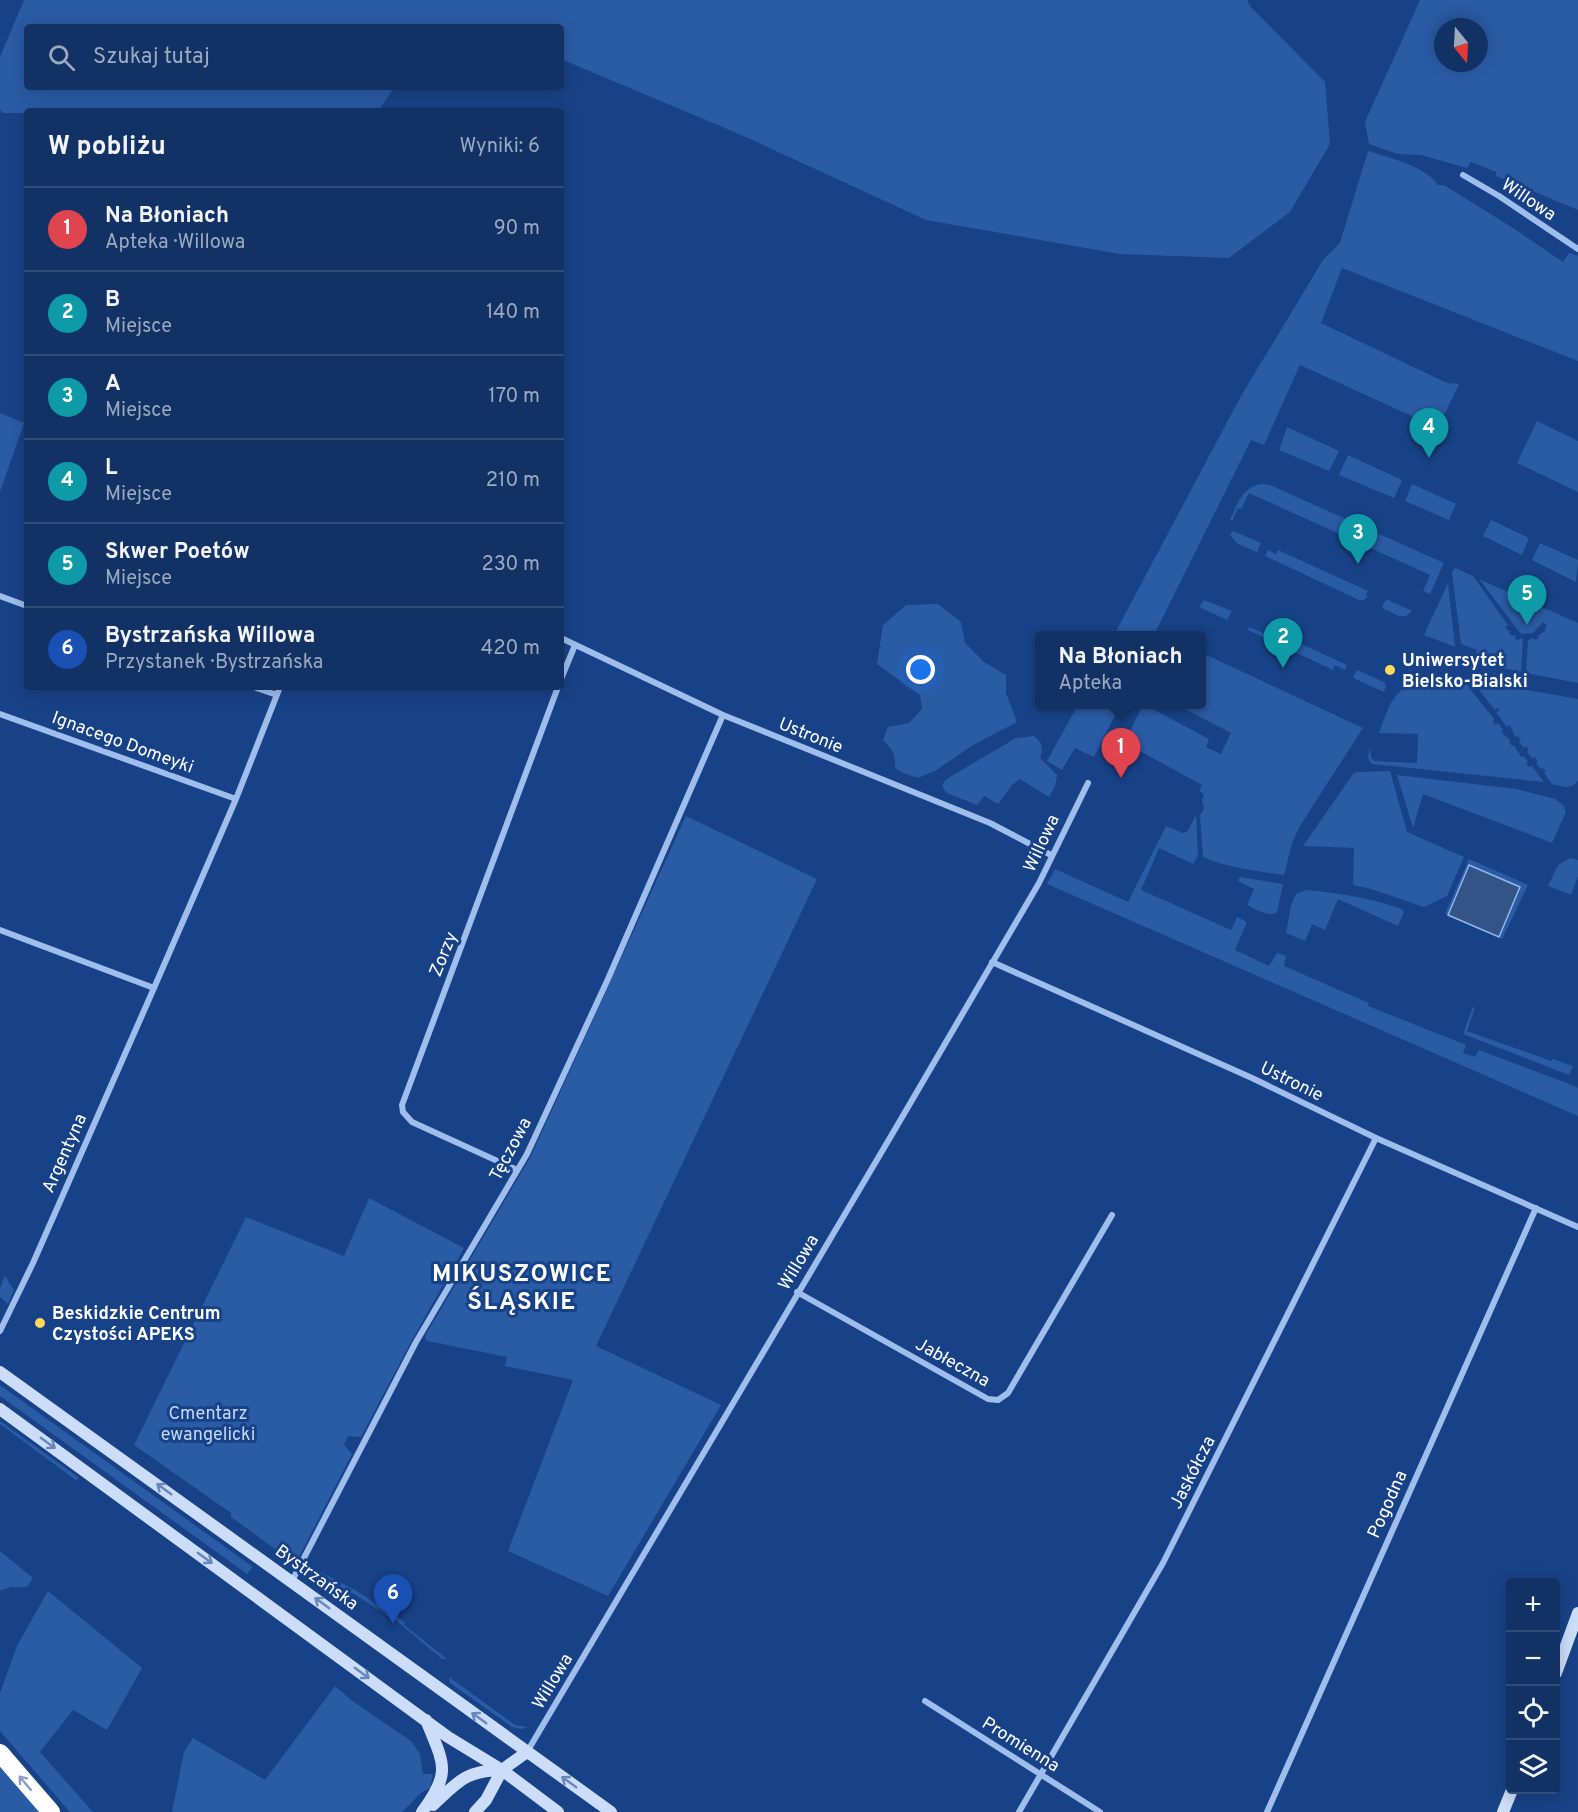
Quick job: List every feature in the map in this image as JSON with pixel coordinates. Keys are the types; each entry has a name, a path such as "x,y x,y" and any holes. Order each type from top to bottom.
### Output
{"highway":[{"path":"0,1753 51,1812"}],"main road":[{"name":"Bystrzańska","path":"0,1372 611,1812"},
{"path":"0,1409 448,1737 502,1770 558,1812"},
{"path":"1560,1662 1578,1613"},
{"path":"423,1812 437,1791 441,1780 442,1765 425,1719"},
{"path":"475,1812 490,1794 502,1770 527,1752"},
{"path":"423,1812 463,1778 485,1771 502,1770"},
{"path":"1503,1812 1510,1794"}],"street":[{"name":"Willowa","path":"1463,175 1499,196 1578,249"},
{"path":"0,596 24,605"},
{"name":"Ustronie","path":"564,640 723,716 990,822 1051,855"},
{"path":"564,672 575,645"},
{"path":"263,690 277,695"},
{"name":"Argentyna","path":"0,1331 33,1263 154,988 236,799 279,690"},
{"name":"Zorzy","path":"517,1170 412,1122 403,1112 402,1105 557,690"},
{"name":"Ignacego Domeyki","path":"0,714 236,799"},
{"name":"Tęczowa","path":"292,1581 416,1342 527,1154 608,979 723,716"},
{"name":"Willowa","path":"527,1752 1039,883 1088,783"},
{"path":"0,930 154,988"},
{"name":"Ustronie","path":"992,962 1252,1078 1376,1138 1578,1227"},
{"name":"Jaskółcza","path":"1019,1812 1163,1563 1376,1138"},
{"name":"Pogodna","path":"1267,1812 1536,1208"},
{"name":"Jabłeczna","path":"797,1292 988,1399 998,1400 1008,1393 1112,1215"},
{"name":"Promienna","path":"925,1701 1100,1812"}],"green space":[{"path":"24,0 1247,0 1250,6 1325,82 1330,144 1290,212 1229,258 1120,254 926,220 746,137 564,60 564,24 24,24 24,90 393,90 380,108 24,108 24,113 3,113 0,110 0,57"},
{"path":"1420,0 1578,0 1578,210 1496,176 1496,172 1471,162 1467,168 1421,155 1398,154 1369,144 1365,122"},
{"path":"1368,151 1416,168 1432,178 1438,185 1444,185 1563,262 1569,253 1578,256 1578,361 1342,268 1321,323 1447,383 1459,384 1438,428 1300,365 1264,445 1251,440 1156,631 1116,631 1241,396 1323,260 1340,243"},
{"path":"0,413 24,423 0,492"},
{"path":"1537,421 1578,441 1578,492 1517,463"},
{"path":"1287,427 1339,451 1329,471 1279,450"},
{"path":"1348,455 1402,480 1394,498 1339,475"},
{"path":"1262,484 1270,485 1444,563 1430,594 1423,591 1430,575 1249,493 1241,509 1238,508 1232,521 1230,520 1245,492"},
{"path":"1412,484 1456,504 1449,520 1405,501"},
{"path":"1491,520 1529,538 1522,555 1483,536"},
{"path":"1233,531 1261,543 1257,552 1238,544 1230,535"},
{"path":"1540,543 1578,560 1576,582 1532,560"},
{"path":"1268,550 1276,554 1278,550 1368,591 1366,595 1368,596 1364,600 1359,600 1265,556"},
{"path":"1455,568 1473,576 1508,625 1505,627 1511,631 1509,633 1516,636 1515,639 1519,641 1520,638 1523,639 1521,672 1474,662 1477,650 1461,644 1452,572"},
{"path":"1479,579 1578,623 1578,683 1526,673 1528,640 1539,638 1538,636 1546,630 1547,625 1543,622 1533,633 1521,634"},
{"path":"1448,583 1455,647 1424,635"},
{"path":"1386,599 1412,611 1406,616 1399,616 1382,608"},
{"path":"1204,600 1232,611 1227,620 1199,607"},
{"path":"938,604 961,622 965,643 984,662 1006,675 1006,693 1017,722 973,745 935,771 918,778 895,768 893,752 883,740 888,727 909,723 922,709 920,695 877,664 883,625 906,605"},
{"path":"1249,627 1268,635 1271,630 1347,665 1345,670 1335,665 1333,670 1248,630"},
{"path":"1206,655 1363,728 1300,826 1292,843 1284,875 1232,866 1203,857 1200,815 1204,808 1202,800 1204,794 1199,791 1202,785 1125,743 1141,709 1153,709 1209,739 1206,747 1221,754 1231,733 1185,709 1206,709"},
{"path":"1357,670 1384,682 1386,686 1384,692 1353,678"},
{"path":"1421,679 1463,680 1494,719 1495,725 1498,723 1503,730 1501,732 1511,741 1509,742 1512,746 1514,745 1521,757 1523,756 1528,762 1526,764 1529,767 1532,766 1544,782 1372,764 1368,758 1370,746 1371,757 1374,761 1417,763 1418,734 1379,733 1397,694"},
{"path":"1471,680 1578,699 1578,780 1573,786 1552,784 1543,768 1541,769 1536,763 1538,761 1535,757 1532,758 1526,746 1524,748 1519,742 1521,740 1518,736 1515,737 1510,725 1507,727 1496,712 1499,708 1495,710"},
{"path":"1076,709 1118,709 1094,757 1075,748 1062,770 1047,761"},
{"path":"1034,736 1042,746 1040,758 1057,775 1055,786 1049,797 1020,779 1012,785 998,804 984,796 977,805 947,793 942,787 948,778 1016,738"},
{"path":"1390,771 1407,832 1464,857 1447,896 1424,907 1353,885 1354,848 1303,846 1353,774"},
{"path":"1397,775 1516,789 1555,799 1563,805 1566,812 1552,843 1423,794 1413,828"},
{"path":"1196,815 1198,856 1193,864 1159,848 1141,890 1231,930 1237,917 1247,922 1235,950 1269,966 1277,953 1286,956 1284,966 1369,1003 1368,1006 1466,1045 1463,1053 1475,1057 1479,1050 1578,1088 1578,1116 1047,884 1055,869 1128,902 1166,826 1183,833 1187,832"},
{"path":"686,816 817,879 596,1346 721,1405 608,1596 508,1551 573,1380 505,1366 507,1357 427,1341 425,1336 531,1156"},
{"path":"1570,858 1578,860 1578,876 1571,895 1548,886 1558,865"},
{"path":"1469,859 1528,885 1502,939 1499,937 1520,887 1470,865 1448,915 1445,914"},
{"path":"1240,877 1283,884 1277,912 1270,914 1247,905 1254,889 1238,881"},
{"path":"1306,890 1367,899 1402,909 1404,912 1398,926 1338,899 1325,930 1312,924 1305,941 1286,933 1291,905 1296,894"},
{"path":"1473,1007 1475,1008 1467,1031 1551,1061 1553,1059 1573,1066 1569,1075 1463,1034"},
{"name":"Cmentarz ewangelicki","path":"369,1198 464,1248 361,1437 348,1436 344,1445 352,1454 297,1561 293,1562 231,1517 231,1513 134,1445 246,1217 344,1256"},
{"path":"5,1276 14,1290 8,1304 0,1297 0,1288"},
{"path":"0,1385 253,1567 247,1574 0,1396"},
{"path":"0,1421 78,1477 77,1481 0,1424"},
{"path":"0,1551 33,1578 27,1587 11,1587 0,1591"},
{"path":"311,1567 355,1590 404,1622 404,1625 447,1659 442,1659 392,1617 311,1572"},
{"path":"48,1591 142,1668 107,1730 73,1710 40,1752 93,1812 70,1812 0,1731 0,1693 17,1646"},
{"path":"449,1677 515,1725 528,1727 522,1729 512,1727 450,1683"},
{"path":"335,1686 351,1700 411,1741 420,1754 423,1774 433,1774 430,1788 422,1792 402,1812 172,1812 184,1752 193,1738 265,1780"},
{"path":"0,1765 41,1812 0,1812"}],"shaded area":[{"path":"1469,865 1520,887 1499,937 1448,915"}],"place":[{"name":"L","path":"1429,458"},
{"name":"A","path":"1358,564"},
{"name":"Skwer Poetów","path":"1527,625"},
{"name":"B","path":"1283,668"},
{"name":"Uniwersytet Bielsko-Bialski","path":"1390,670"},
{"name":"Na Błoniach","path":"1121,778"},
{"name":"Beskidzkie Centrum Czystości APEKS","path":"40,1323"},
{"name":"Bystrzańska Willowa","path":"393,1624"}],"district":[{"name":"MIKUSZOWICE ŚLĄSKIE","path":"522,1287"}]}
